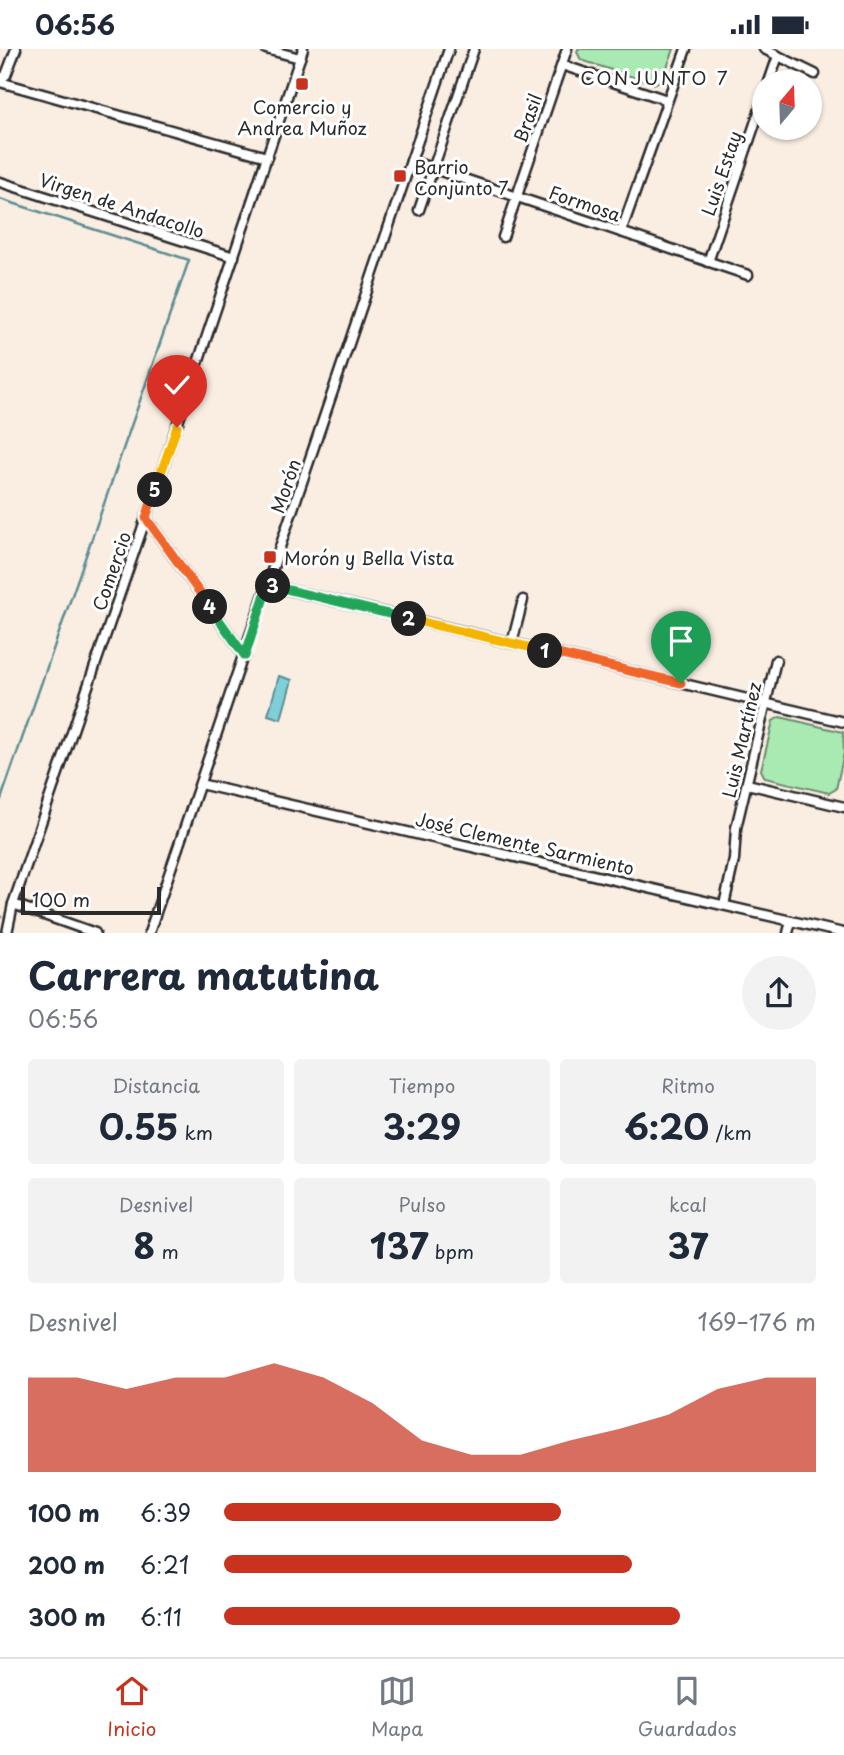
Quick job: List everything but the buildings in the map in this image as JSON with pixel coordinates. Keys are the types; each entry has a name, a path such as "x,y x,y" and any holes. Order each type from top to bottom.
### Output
{"street":[{"path":"16,49 6,75 0,81 267,157"},
{"path":"266,49 302,54"},
{"name":"Morón","path":"149,933 449,49"},
{"path":"419,210 474,49"},
{"name":"Brasil","path":"503,237 567,49"},
{"path":"621,232 686,49"},
{"path":"764,49 807,70"},
{"name":"Comercio","path":"7,933 13,904 302,54"},
{"path":"773,70 778,56"},
{"path":"562,65 667,100"},
{"name":"Luis Estay","path":"708,262 752,132"},
{"name":"Formosa","path":"411,161 748,275"},
{"name":"Virgen de Andacollo","path":"0,183 234,257"},
{"path":"146,518 245,656"},
{"path":"268,585 844,722"},
{"path":"512,643 523,600"},
{"name":"Luis Martínez","path":"724,905 734,860 736,828 776,660"},
{"name":"José Clemente Sarmiento","path":"200,784 843,933"},
{"path":"747,784 843,804"},
{"path":"13,904 94,933"},
{"path":"788,933 792,921"}],"green space":[{"path":"578,49 674,49 662,80 654,84 581,60"},
{"path":"780,717 843,732 844,753 836,789 829,793 765,778 761,770 773,721"}],"water":[{"path":"279,676 292,680 281,719 268,715"}],"waterway":[{"path":"0,199 189,260 0,802"}],"place":[{"name":"Comercio y Andrea Muñoz","path":"302,84"},
{"name":"Barrio Conjunto 7","path":"400,176"},
{"name":"Morón y Bella Vista","path":"270,557"}],"district":[{"name":"CONJUNTO 7","path":"655,77"}],"route":[{"path":"177,427 146,518 245,656 268,585 681,683"}]}
